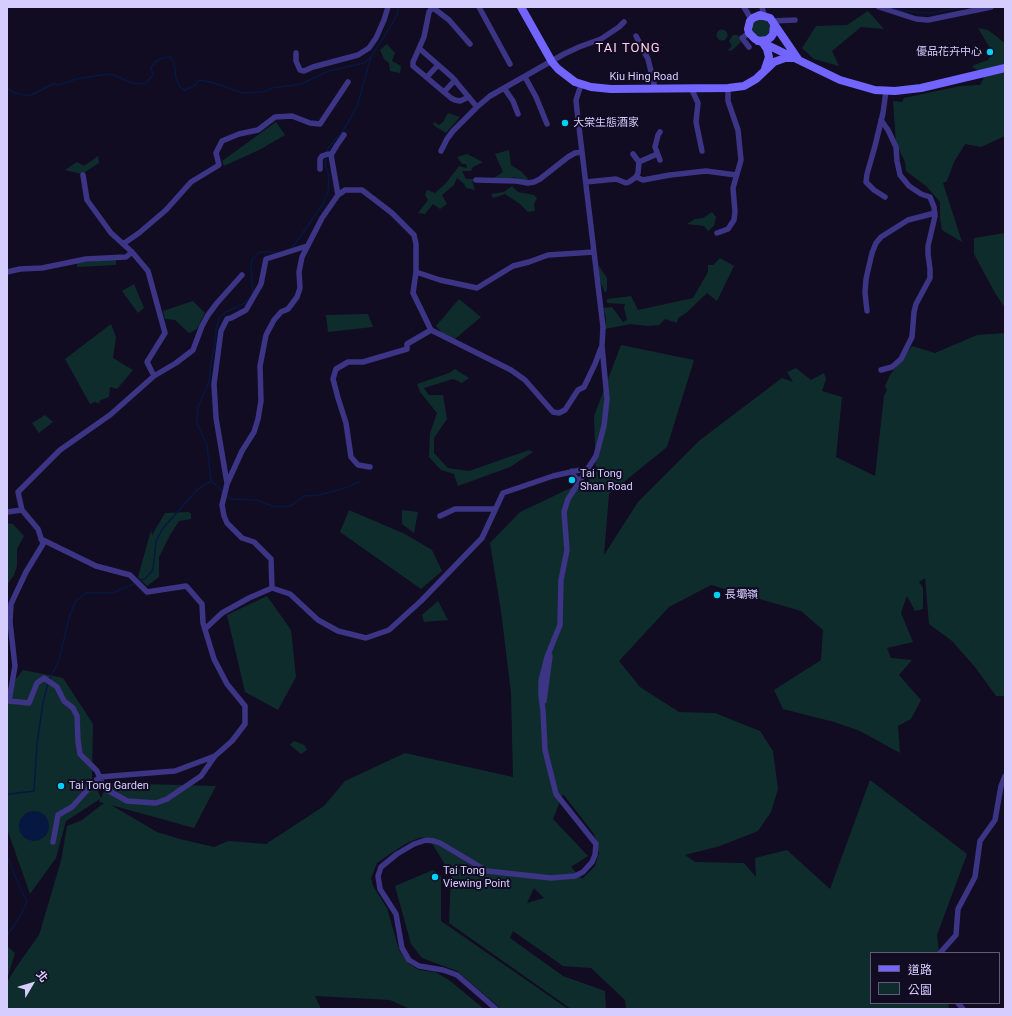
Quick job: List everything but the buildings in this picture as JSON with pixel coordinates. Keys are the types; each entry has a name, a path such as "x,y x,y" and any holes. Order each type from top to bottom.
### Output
{"street":[{"path":"296,53 296,61 300,70 304,71 313,67 358,55 369,48 382,26 388,7"},
{"path":"469,97 460,101 455,100 427,78 413,64 428,26 429,12 432,7 449,20 470,44"},
{"path":"480,7 510,64"},
{"name":"Kiu Hing Road","path":"521,7 552,62 564,75 581,85 606,88 728,88 744,86 750,83 774,62 781,59 788,57 798,59"},
{"path":"744,7 752,19"},
{"path":"879,7 916,19 928,20 991,7"},
{"path":"798,59 770,18 763,11 752,19 748,25 749,33 752,37 827,74 853,85 875,90 905,90 938,85 1005,68"},
{"path":"773,23 794,20"},
{"path":"441,151 450,135 490,96 579,47 601,39 624,22"},
{"path":"761,42 767,40 773,34 773,23"},
{"path":"749,33 742,38 749,47"},
{"path":"636,36 648,58 655,88"},
{"path":"761,42 767,49 769,57 765,70"},
{"path":"420,49 455,80 477,107"},
{"path":"427,78 438,65"},
{"path":"525,77 536,97 547,124"},
{"path":"444,92 455,80"},
{"path":"123,244 139,233 166,210 191,182 219,165 216,153 222,141 239,134 258,130 275,117 292,116 310,123 320,124 348,82"},
{"path":"496,1009 457,975 443,970 419,966 409,960 402,948 396,914 380,888 378,876 381,867 397,854 414,844 429,840 442,844 478,868 490,872 551,878 574,876 583,872 592,862 595,855 596,844 556,794 545,750 543,708 551,646 560,625 561,580 567,550 564,512 568,499 596,456 605,419 607,399 602,346 603,327 576,100 581,85"},
{"path":"504,88 513,101 518,114"},
{"path":"691,88 698,103 696,122 702,151"},
{"path":"716,233 728,228 734,220 735,212 733,188 741,160 738,130 728,101 728,88"},
{"path":"885,197 874,190 866,182 881,120 886,91"},
{"path":"881,120 888,130 896,147 900,175 909,186 921,194 930,197 935,213 928,246 930,278 916,304 912,337 901,359 892,367 881,370"},
{"path":"660,132 655,143 660,160"},
{"path":"320,169 320,159 327,155 337,145 344,135"},
{"path":"476,180 516,181 528,183 534,182 568,157 575,153 582,152"},
{"path":"586,182 616,178 626,183 629,182 636,177 638,173 639,162 633,154"},
{"path":"639,162 657,154"},
{"path":"327,155 338,196"},
{"path":"636,177 643,180 706,171 736,175"},
{"path":"82,175 87,200 111,233 132,252 148,271 165,333 147,362 154,376"},
{"path":"272,588 271,559 254,542 242,538 227,522 222,505 227,484 242,451 254,432 258,419 261,401 260,366 266,335 274,320 281,312 288,309 297,297 300,288 299,272 302,257 307,246 322,218 338,196 346,190 362,190 392,213 414,235 416,244 416,272 413,293 431,330 511,370 525,380 553,412 559,413 565,410 578,390 584,387 602,346"},
{"path":"867,311 865,293 866,279 876,243 881,237 908,220 935,213"},
{"path":"227,484 216,418 214,384 221,331 227,319 246,310 261,284 266,258 307,246"},
{"path":"7,272 20,269 42,268 86,259 126,257 132,252"},
{"path":"416,272 440,280 477,288 507,269 548,255 594,252"},
{"path":"41,539 96,566 130,575 148,592 186,586 202,604 203,623 214,659 227,684 245,706 245,724 232,741 215,756 201,776 167,799 156,804 127,800 104,788 94,766 80,754 77,716 73,708 64,701 57,686 44,678 38,683 29,702 9,701 15,666 10,622 11,604 26,572 43,544 41,539 38,529 22,510 18,492 60,450 110,415 154,376 176,363 193,350 208,315 242,275"},
{"path":"370,467 358,465 351,457 346,423 333,379 336,369 348,362 363,362 407,349 407,344 431,330"},
{"path":"205,629 222,613 249,598 272,588 290,594 318,620 338,631 366,638 389,630 421,601 482,538 503,493 553,476 587,470"},
{"path":"572,472 579,481"},
{"path":"440,516 455,509 495,509"},
{"path":"7,512 22,510"},
{"path":"53,842 58,815 72,807 100,777 176,770 215,756"},
{"path":"941,952 956,935 958,909 975,877 980,841 995,820 1005,776"}],"green space":[{"path":"868,11 884,29 861,27 832,51 839,66 814,59 802,48 816,26 847,25"},
{"path":"757,19 765,19 770,24 768,35 765,37 757,37 752,32 752,24"},
{"path":"978,28 988,30 1005,43 1005,136 981,147 965,144 954,162 947,181 943,183 962,242 942,230 940,202 926,186 906,171 905,162 896,143 893,101 902,102 904,98 960,86 980,85 986,74 972,67 988,60 993,53"},
{"path":"722,29 726,31 728,35 726,39 722,41 718,39 716,35 718,31"},
{"path":"733,35 738,35 741,42 731,51 728,50 732,46 729,41"},
{"path":"387,44 395,53 392,61 401,66 400,73 390,71 389,63 384,59 380,50"},
{"path":"448,113 460,117 446,133 433,125 434,122 439,125 443,122"},
{"path":"276,122 285,135 261,149 224,166 222,161"},
{"path":"509,150 511,165 522,172 528,181 521,181 522,179 513,177 513,180 494,178 503,172 495,154"},
{"path":"467,154 483,162 473,167 471,171 462,171 466,179 476,179 475,182 472,181 475,190 466,188 457,178 454,185 442,195 447,204 440,209 433,204 425,214 418,213 428,200 425,195 427,190 435,193 446,183 459,166 467,168 466,164 462,164 457,157"},
{"path":"98,156 99,163 82,174 65,170 77,162 84,166"},
{"path":"512,186 518,192 534,195 537,198 534,204 535,211 528,212 520,204 505,194 493,198 491,194 504,192"},
{"path":"712,212 716,217 714,226 708,231 704,226 687,224 695,219 703,218"},
{"path":"1005,233 1005,308 995,293 974,254 974,238"},
{"path":"720,258 734,266 717,301 707,293 686,313 678,318 677,323 665,319 659,325 648,326 631,324 605,329 606,317 603,308 612,307 623,322 627,320 624,308 625,304 607,303 607,299 631,296 638,310 693,298 708,272 708,265 713,265"},
{"path":"116,259 116,265 77,267 77,263"},
{"path":"599,266 607,278 607,290 605,293 599,279"},
{"path":"134,284 144,308 138,313 122,291"},
{"path":"459,299 481,317 455,339 444,335 436,326"},
{"path":"193,301 205,313 197,329 189,333 175,320 165,319 163,311"},
{"path":"368,314 373,327 328,332 326,315"},
{"path":"111,324 116,337 113,358 133,370 117,389 110,387 109,397 99,401 100,404 95,402 90,404 65,359"},
{"path":"1005,333 1005,696 996,696 975,667 952,641 929,624 925,578 919,582 923,588 923,609 915,611 907,596 901,613 913,642 887,648 891,658 912,660 899,675 921,700 911,719 898,726 900,753 860,731 834,722 783,709 774,690 821,660 823,630 801,611 711,585 669,607 619,661 640,687 679,712 715,713 760,731 773,751 778,789 771,812 758,831 720,846 685,855 695,862 744,863 756,877 755,858 787,850 830,889 870,780 967,854 937,935 939,952 870,952 870,1004 948,1004 949,1009 626,1009 625,1000 591,968 563,966 513,931 510,938 563,976 605,991 606,1009 571,1009 449,923 451,874 428,837 419,838 407,843 377,863 371,878 373,886 387,908 399,950 408,963 419,970 435,972 449,980 484,1009 410,1009 390,1000 315,996 321,1009 7,1009 7,982 39,935 61,861 67,826 82,820 104,803 99,802 100,799 66,821 56,858 30,894 7,829 7,690 23,670 63,678 93,724 92,778 101,798 108,783 216,786 194,828 111,805 157,832 214,847 228,841 266,844 324,806 345,781 405,753 513,777 511,693 501,611 490,543 520,512 596,476 594,416 621,345 694,360 667,447 609,494 604,555 638,502 700,440 782,378 793,382 787,372 796,368 811,380 824,373 826,379 822,391 842,397 836,457 875,476 884,396 887,390 885,386 890,375 912,346 935,353 977,335","holes":["563,794 594,834 599,853 595,866 582,879 571,867 588,856 553,819","534,888 544,898 527,903"]},
{"path":"455,369 469,378 462,383 453,379 424,388 429,395 443,395 447,419 434,438 434,453 448,468 469,471 529,450 533,452 510,467 458,486 454,474 441,470 429,457 430,433 437,413 420,392 417,384 449,373"},
{"path":"45,415 53,422 39,433 32,423"},
{"path":"349,510 405,534 432,550 442,571 421,589 340,532"},
{"path":"402,510 418,512 414,533 402,524"},
{"path":"189,512 191,514 191,519 179,521 159,557 159,577 147,586 138,577 151,530 152,535 165,513"},
{"path":"7,523 13,524 24,536 17,549 17,566 14,575 7,585"},
{"path":"267,596 291,630 296,677 278,710 245,692 227,615"},
{"path":"438,601 448,620 424,622 422,615"},
{"path":"294,741 304,745 307,750 301,754 290,745"},
{"path":"433,870 441,876 441,921 568,1009 501,1009 457,971 422,958 411,944 395,886"},
{"path":"7,946 15,953 7,979"}],"water":[{"path":"34,811 45,815 49,826 45,837 34,841 23,837 19,826 23,815"}],"waterway":[{"path":"326,153 326,151 343,131 357,107 371,57 397,15 398,7"},
{"path":"890,7 903,11 932,13 962,7"},
{"path":"7,88 15,93 31,95 53,84 59,85 76,79 108,74 132,83 145,84 153,75 151,68 155,62 163,58 170,57 174,62 176,78 180,87 185,90 194,86 199,80 211,82 243,93 263,92 272,88 301,84 329,71 364,63 371,57"},
{"path":"292,248 323,204 328,192 329,176 325,164 326,157"},
{"path":"253,294 251,268 252,259 260,252 278,252"},
{"path":"223,491 211,481 207,445 197,423 198,407 209,382 219,318 226,312 245,303 250,298"},
{"path":"139,581 145,579 153,570 156,541 163,528 198,489 211,481"},
{"path":"226,494 231,499 256,500 275,507 291,506 304,496 319,495 342,489 359,482"},
{"path":"7,796 9,794 34,791 37,744 43,703 48,683 59,660 69,618 75,602 86,593 113,593 136,583"},
{"path":"7,856 27,901 21,915 7,936"}],"place":[{"name":"優品花卉中心","path":"990,52"},
{"name":"大棠生態酒家","path":"565,123"},
{"name":"Tai Tong Shan Road","path":"572,480"},
{"name":"長壩嶺","path":"717,595"},
{"name":"Tai Tong Garden","path":"61,786"},
{"name":"Tai Tong Viewing Point","path":"435,877"}],"district":[{"name":"TAI TONG","path":"628,49"}]}
